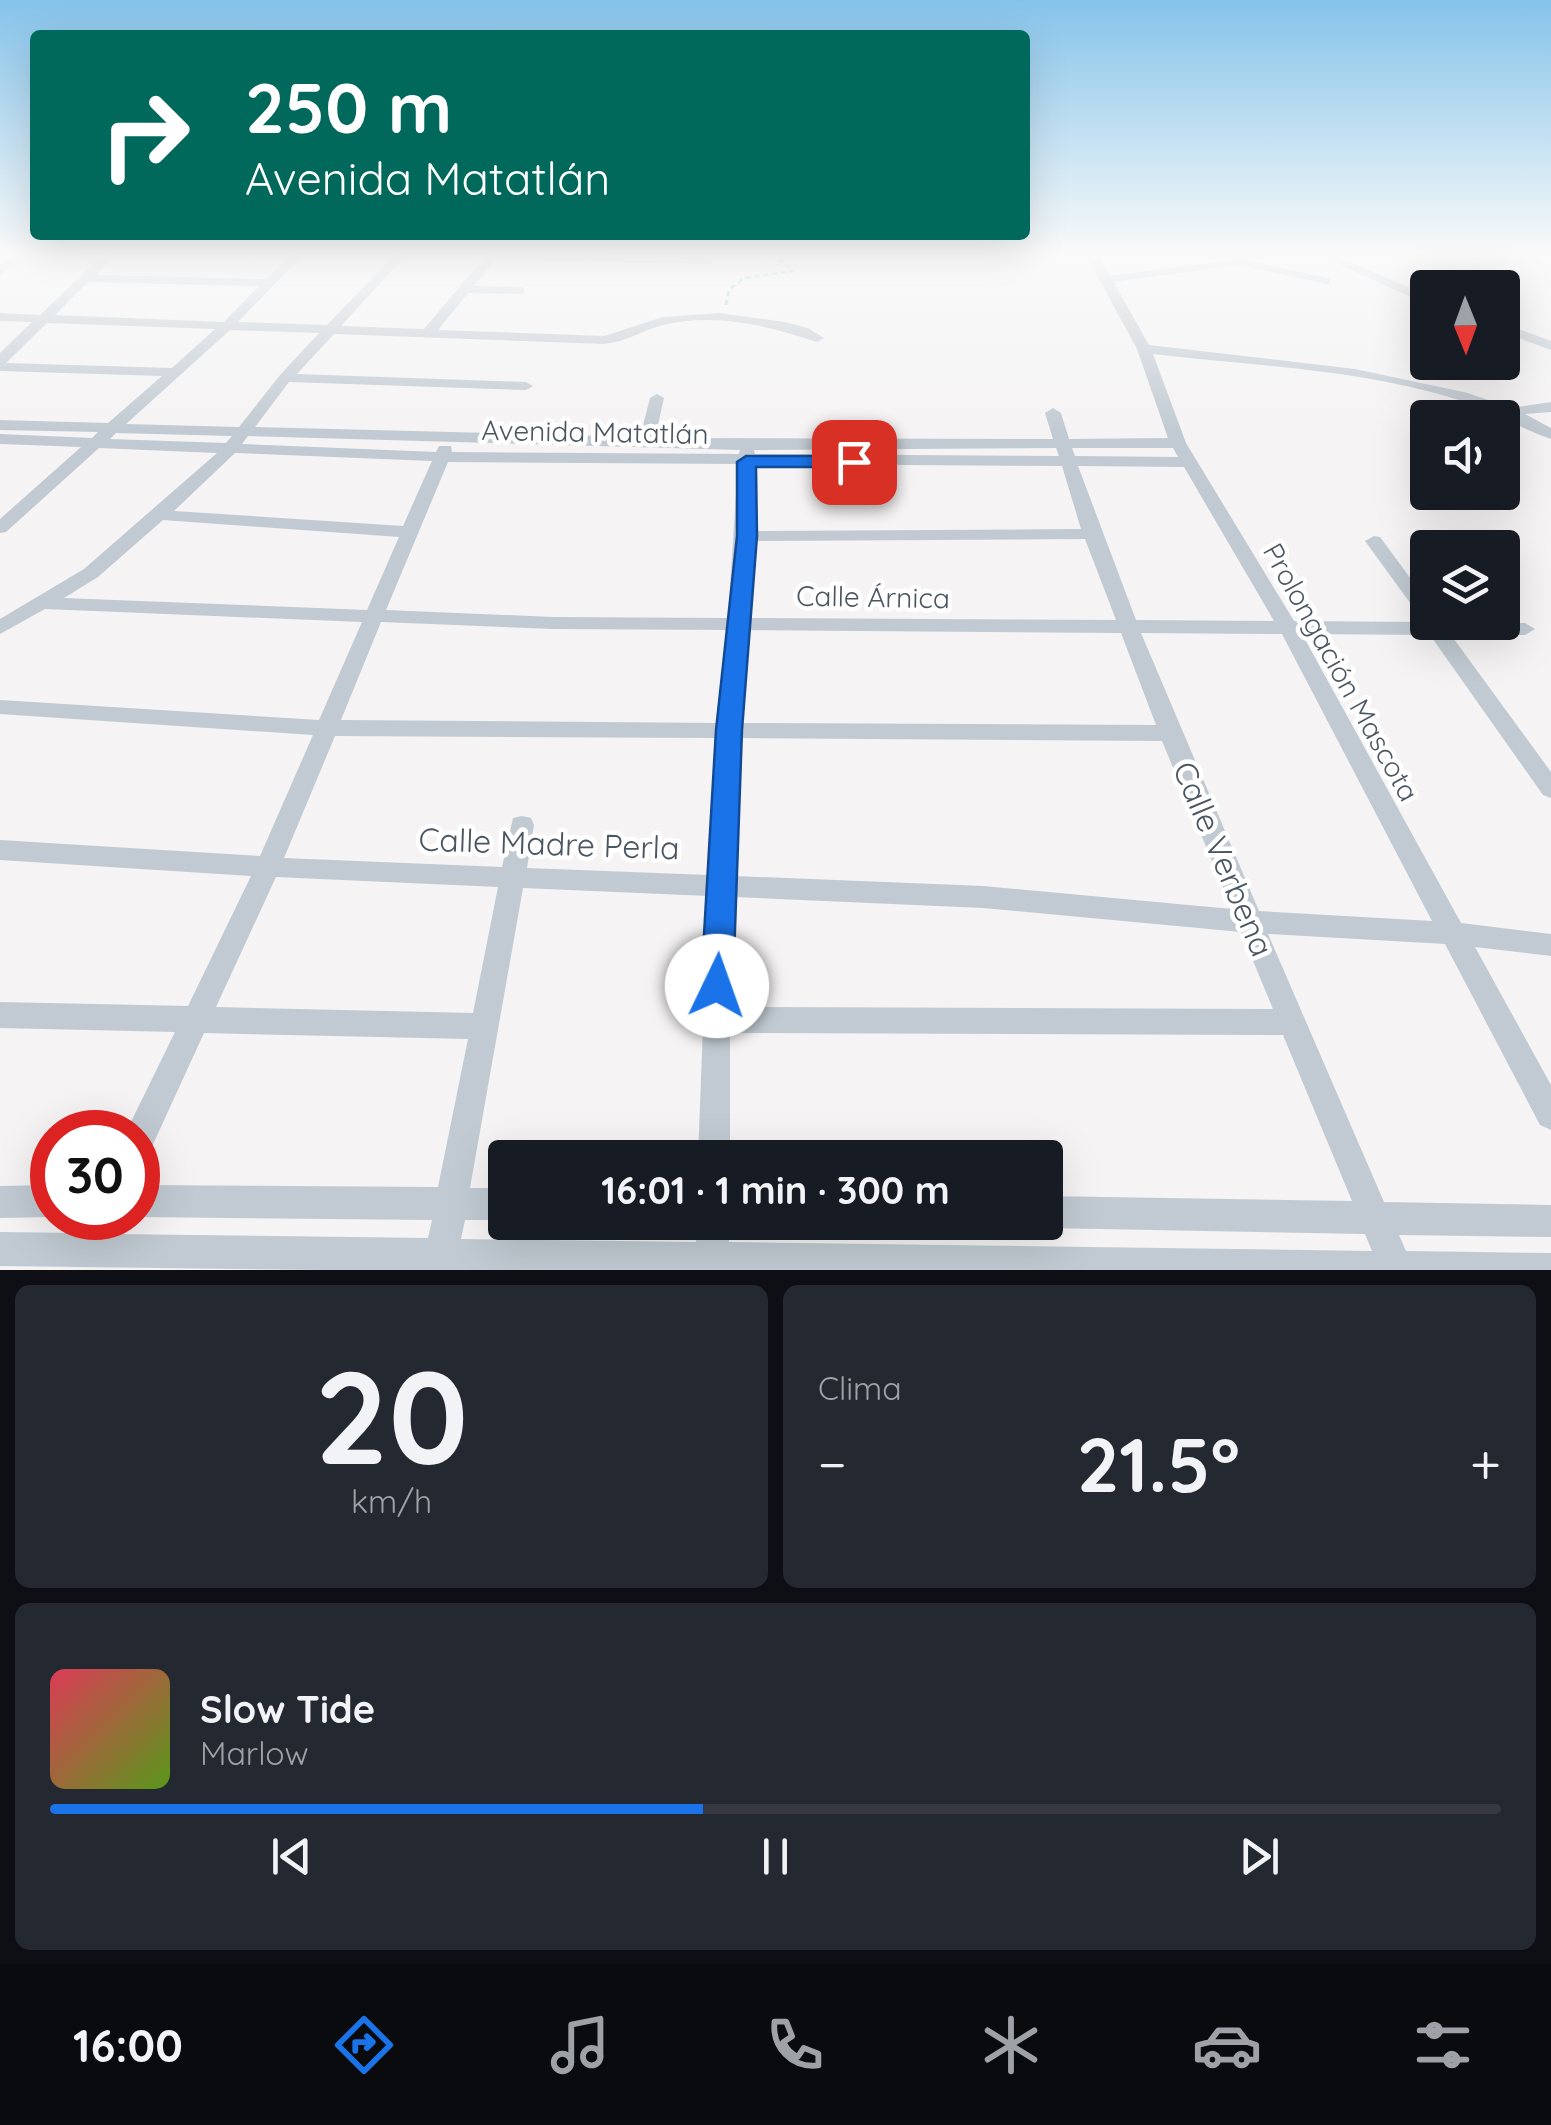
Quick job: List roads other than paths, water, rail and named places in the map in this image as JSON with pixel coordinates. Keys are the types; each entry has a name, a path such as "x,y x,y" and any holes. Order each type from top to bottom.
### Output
{"street":[{"path":"0,364 48,312"},
{"path":"0,528 9,515 99,444 241,312"},
{"path":"0,628 91,572 159,515 231,448 285,378 346,312"},
{"path":"428,333 445,312"},
{"name":"Prolongación Mascota","path":"1126,312 1184,453 1289,629 1551,1115"},
{"path":"0,317 617,340 663,321 724,319 796,327 817,338"},
{"path":"1520,334 1551,346"},
{"path":"1144,349 1377,379 1477,400"},
{"path":"0,364 177,372"},
{"path":"285,378 526,386"},
{"path":"646,444 657,398"},
{"path":"1520,411 1551,407"},
{"name":"Calle Verbena","path":"1054,413 1092,534 1170,733 1396,1270"},
{"path":"1520,414 1551,434"},
{"name":"Avenida Matatlán","path":"0,424 243,434 446,449 646,444 747,453"},
{"name":"Avenida Matatlán","path":"0,439 231,448 1184,453"},
{"path":"153,1110 268,867 446,449"},
{"path":"714,1140 715,1020 729,730 747,536 747,453"},
{"path":"159,515 409,532"},
{"path":"747,536 1092,534"},
{"path":"1374,542 1410,592"},
{"name":"Calle Árnica","path":"42,603 376,619 1289,629 1410,623"},
{"name":"Calle Árnica","path":"1520,629 1525,629"},
{"path":"1445,640 1551,789"},
{"path":"0,707 327,728 1170,733"},
{"path":"441,1263 522,825"},
{"name":"Calle Madre Perla","path":"0,850 268,867 511,874 983,897 1249,922 1455,933 1489,940 1551,944"},
{"path":"0,1016 484,1026"},
{"path":"715,1020 1294,1022"},
{"path":"0,1202 30,1201"},
{"path":"160,1201 488,1204"},
{"path":"1063,1212 1551,1221"},
{"path":"88,1250 93,1240"},
{"path":"0,1250 441,1263 712,1250 1396,1270 1551,1270"}]}
